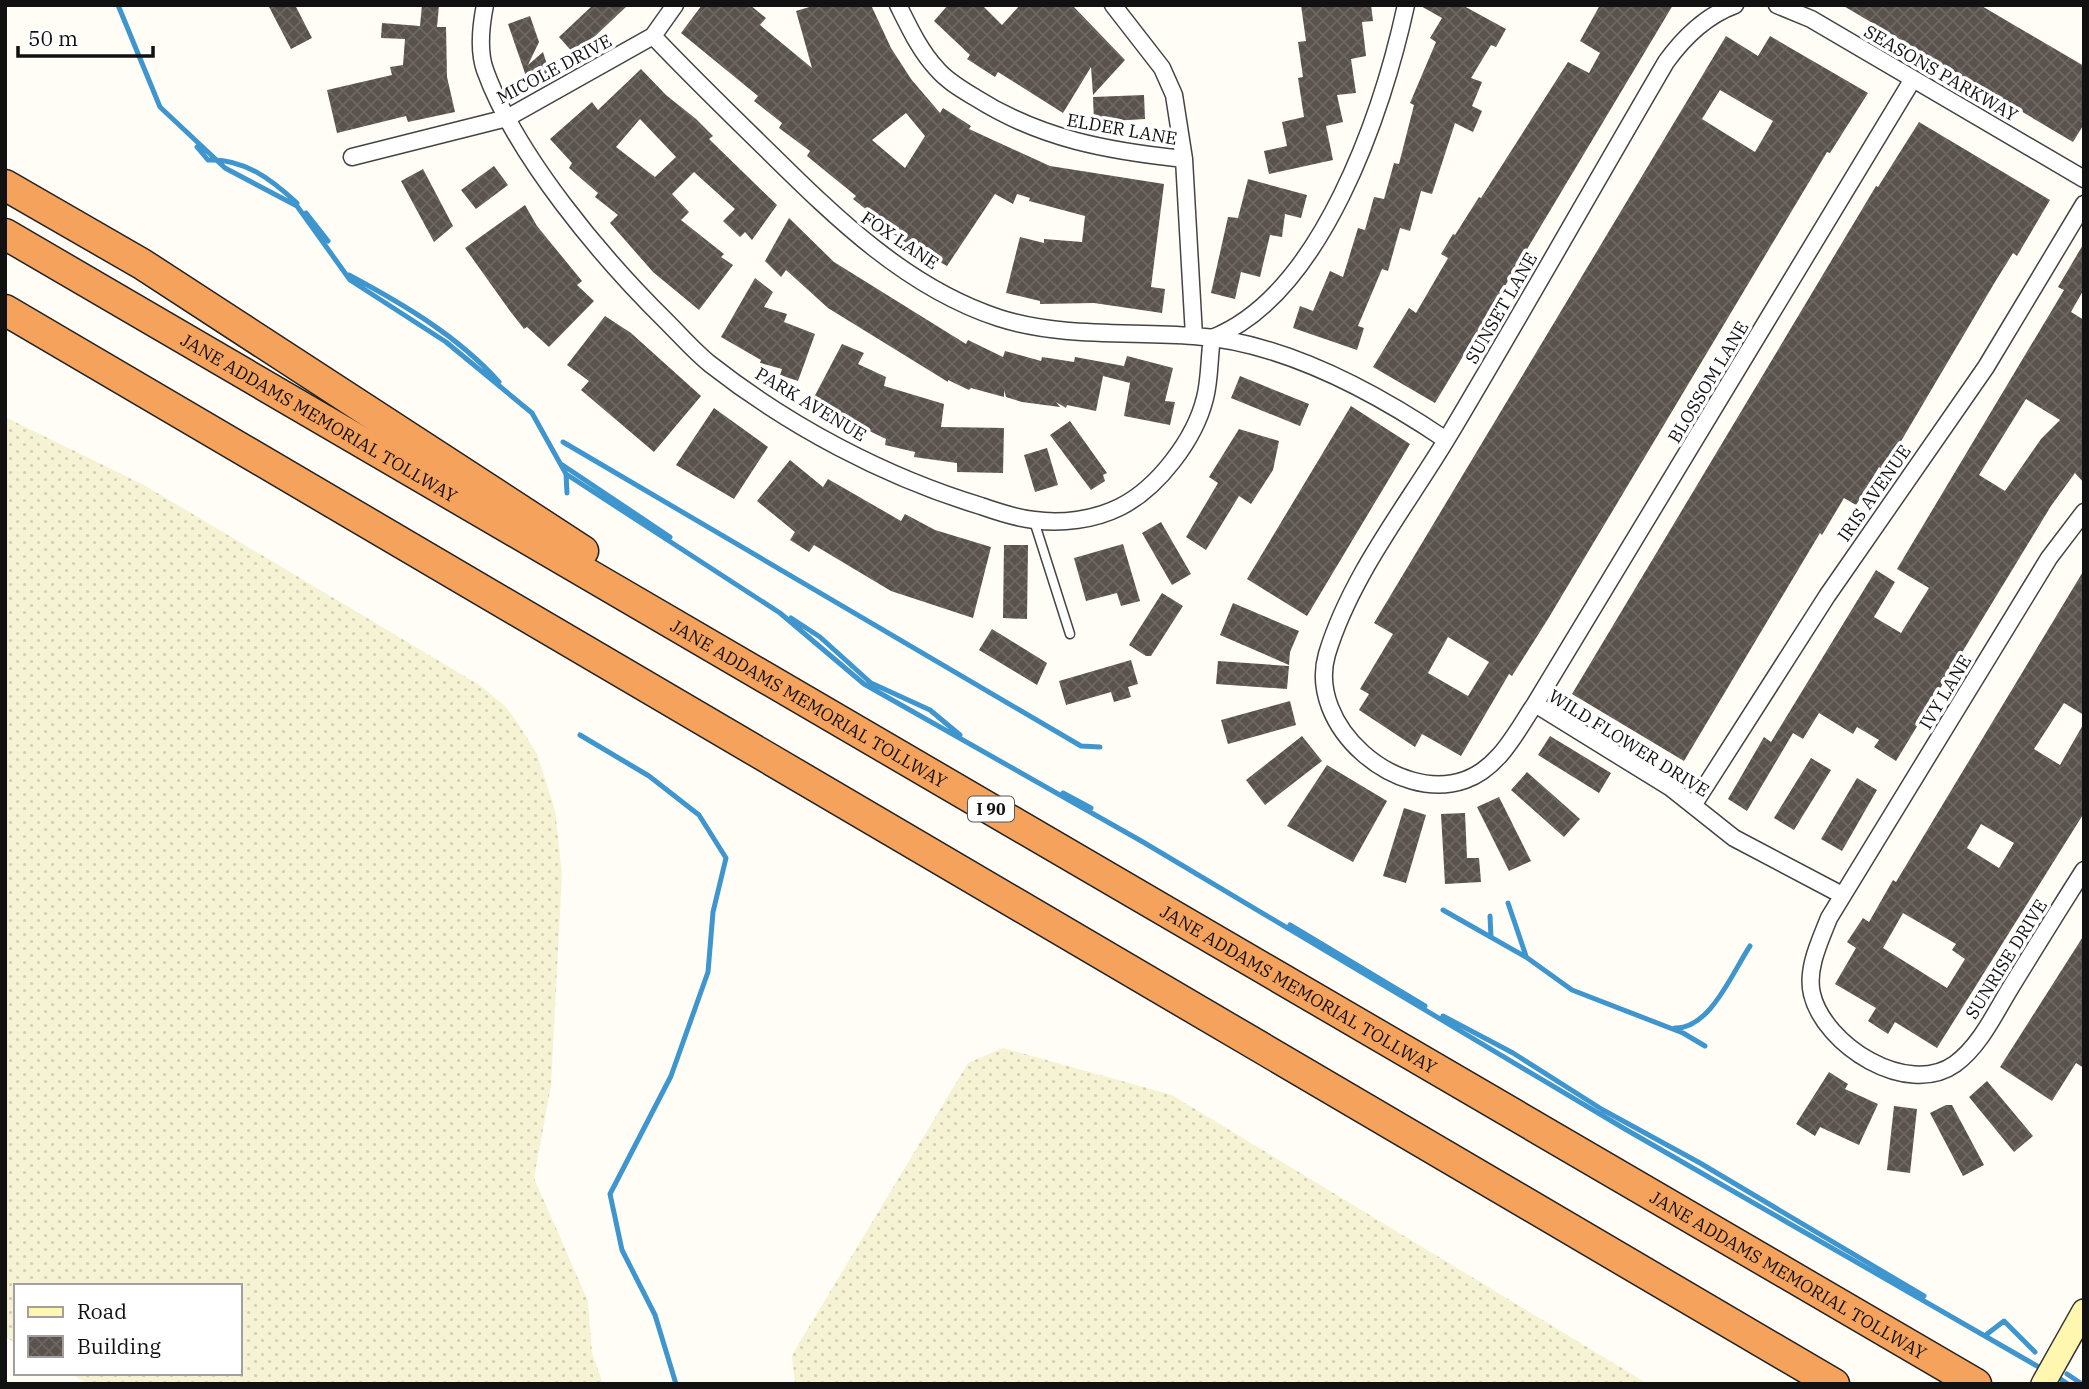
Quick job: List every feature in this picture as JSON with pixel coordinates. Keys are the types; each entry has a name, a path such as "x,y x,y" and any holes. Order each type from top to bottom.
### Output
{"highway":[{"path":"5,185 142,264 366,409 816,708"},
{"name":"JANE ADDAMS MEMORIAL TOLLWAY","path":"5,234 1976,1384"},
{"path":"5,310 1834,1384"}],"street":[{"name":"PARK AVENUE","path":"485,5 481,40 484,68 507,118 591,240 634,289 709,363 827,440 887,470 951,497 1034,521 1068,520 1102,514 1118,508 1146,489 1165,469 1197,422 1206,396 1212,338"},
{"name":"MICOLE DRIVE","path":"352,157 507,118 653,36 675,5"},
{"name":"ELDER LANE","path":"898,5 916,40 937,70 1010,119 1049,135 1095,147 1184,159"},
{"path":"1113,5 1162,68 1174,95 1184,159 1194,336 1258,349 1358,386 1446,440"},
{"path":"1212,338 1252,318 1279,289 1323,226 1373,128 1392,70 1406,5"},
{"name":"SUNSET LANE","path":"1327,654 1347,604 1446,440 1666,62 1684,38 1718,12 1735,5"},
{"name":"SEASONS PARKWAY","path":"1777,5 1811,19 2084,178"},
{"name":"FOX LANE","path":"653,36 840,222 888,259 944,293 999,318 1044,328 1194,336"},
{"name":"BLOSSOM LANE","path":"1535,704 1913,79"},
{"name":"IRIS AVENUE","path":"1694,804 1827,596 1986,368 2084,204"},
{"name":"IVY LANE","path":"1842,895 2049,558 2084,512"},
{"name":"WILD FLOWER DRIVE","path":"1327,654 1324,684 1337,726 1356,748 1380,765 1422,782 1452,783 1484,771 1501,754 1535,704 1694,804 1734,838 1842,895"},
{"name":"SUNRISE DRIVE","path":"1842,895 1821,938 1811,974 1811,992 1817,1009 1826,1025 1854,1049 1898,1073 1926,1076 1955,1063 1982,1034 2084,870"},
{"path":"2048,1376 2084,1311"}],"lane":[{"path":"1034,521 1070,634"}],"shaded area":[{"path":"5,417 144,485 481,686 506,707 537,754 555,810 562,874 551,1085 534,1178 588,1301 592,1353 603,1384 88,1384 73,1375 242,1375 242,1284 14,1284 14,1342 5,1337"},
{"path":"1003,1048 1172,1095 1648,1384 795,1384 792,1355 968,1063"}],"building":[{"path":"268,5 295,5 312,38 291,49"},
{"path":"422,5 439,5 437,27 446,27 447,77 455,112 408,122 406,116 337,133 327,90 392,75 390,67 403,65 405,39 381,38 382,23 420,26"},
{"path":"593,5 628,5 575,55 559,37"},
{"path":"702,5 750,5 766,18 760,25 812,68 796,11 816,5 871,5 891,48 911,79 940,113 943,108 971,126 969,129 1050,166 1164,184 1151,287 1165,289 1162,313 1094,303 1040,304 1040,301 1006,293 1020,237 1044,243 1044,239 1082,242 1085,216 1029,201 1030,198 1017,194 1013,204 995,194 947,266 905,242 875,221 877,218 853,199 856,196 807,156 810,151 779,128 782,123 754,101 758,96 681,33","holes":["906,113 925,136 905,168 872,140"]},
{"path":"948,5 982,5 1002,25 1020,5 1072,5 1125,60 1093,95 1091,67 1063,113 998,72 995,77 967,59 970,55 934,21"},
{"path":"1301,5 1371,5 1373,21 1362,22 1366,56 1351,59 1356,93 1337,95 1343,122 1326,126 1333,160 1269,174 1264,151 1287,146 1282,122 1304,117 1298,78 1303,77 1298,42 1306,41"},
{"path":"1419,5 1462,5 1506,29 1496,47 1491,45 1471,78 1482,82 1472,106 1482,111 1473,132 1455,123 1432,194 1421,191 1410,231 1400,228 1388,271 1382,269 1358,326 1364,328 1357,350 1293,328 1300,306 1313,311 1330,271 1343,277 1358,228 1365,230 1374,197 1384,199 1394,163 1399,164 1414,105 1410,103 1436,42 1430,38 1442,18"},
{"path":"1600,5 1673,5 1435,403 1373,367 1409,308 1416,313 1448,258 1441,254 1453,234 1455,235 1479,197 1481,198 1568,62 1589,73 1600,53 1580,41"},
{"path":"1842,5 1980,5 2084,66 2084,124 2073,142"},
{"path":"530,16 539,42 528,65 543,52 550,74 528,82 508,24"},
{"path":"1726,36 1758,56 1770,36 1868,93 1830,153 1827,152 1548,619 1512,676 1509,674 1461,756 1422,734 1415,747 1359,710 1369,694 1360,689 1393,634 1374,623","holes":["1720,90 1773,121 1755,152 1702,119","1448,637 1489,662 1468,696 1428,673"]},
{"path":"641,69 713,136 709,139 777,205 752,240 745,232 740,237 723,221 735,209 694,172 672,194 689,212 681,220 724,254 721,257 733,265 699,310 653,272 610,223 618,215 595,197 598,193 569,168 572,163 550,139 592,102 598,110","holes":["640,119 676,157 655,177 616,147"]},
{"path":"1144,95 1145,119 1094,122 1093,97"},
{"path":"1919,122 2050,200 2017,256 2013,253 1995,282 1884,470 1879,467 1856,505 1844,498 1822,535 1820,533 1684,761 1572,694 1876,186 1878,187"},
{"path":"494,166 508,185 476,209 461,190"},
{"path":"423,169 453,226 434,242 401,181"},
{"path":"1248,179 1307,195 1301,218 1285,214 1282,237 1270,235 1260,277 1241,272 1235,299 1211,293 1228,217 1238,218"},
{"path":"525,205 537,226 582,281 577,285 594,301 549,347 527,327 524,329 465,248"},
{"path":"789,218 834,262 966,344 968,340 1003,357 1005,351 1041,361 1042,357 1074,362 1075,357 1124,366 1127,356 1173,368 1165,401 1175,402 1170,425 1124,416 1130,383 1103,376 1096,411 1067,405 1066,408 1056,402 1060,407 1022,402 1006,397 1004,390 1004,397 971,388 969,390 948,382 828,308 786,270 781,277 765,261"},
{"path":"2084,243 2084,289 2071,312 2084,320 2084,483 2075,473 2051,506 1896,761 1874,747 1879,740 1857,727 1853,734 1819,713 1803,739 1793,733 1747,811 1728,799 1764,737 1771,742 1876,570 1895,582 1874,617 1901,633 1929,588 1897,569 2064,290 2058,287","holes":["2026,399 2060,420 2041,439 2005,491 1979,475"]},
{"path":"755,278 773,292 764,307 787,314 784,322 815,334 798,381 780,375 782,369 760,363 761,360 721,337"},
{"path":"605,316 631,333 701,396 654,452 581,390 589,381 567,365"},
{"path":"842,344 864,353 858,364 886,377 884,386 944,404 941,427 1004,428 1003,473 957,472 957,463 914,457 915,452 885,445 886,439 811,403"},
{"path":"1240,376 1309,404 1300,426 1231,398"},
{"path":"1351,406 1410,444 1307,616 1247,579"},
{"path":"714,408 768,447 734,499 676,465"},
{"path":"1070,421 1107,473 1103,475 1105,481 1091,490 1050,435"},
{"path":"1239,429 1279,441 1273,470 1251,504 1239,496 1206,550 1186,537 1218,483 1209,477"},
{"path":"1047,448 1058,485 1035,492 1024,455"},
{"path":"790,460 823,487 828,479 901,521 905,514 935,530 991,547 973,618 891,591 814,545 809,552 790,540 795,532 757,501"},
{"path":"1161,522 1191,574 1172,585 1142,533"},
{"path":"1123,544 1140,601 1121,606 1117,593 1086,601 1074,558"},
{"path":"1004,545 1028,545 1027,619 1003,618"},
{"path":"2084,570 2084,715 2064,703 2034,749 2060,765 2084,723 2084,813 1937,1048 1895,1022 1888,1034 1868,1021 1876,1008 1835,984 1856,948 1847,942 1863,918 1869,922 1893,880 1896,882","holes":["1981,824 2014,843 1999,868 1967,848","1903,913 1956,944 1952,950 1965,959 1947,988 1883,948"]},
{"path":"1162,593 1183,606 1151,656 1146,656 1129,645"},
{"path":"1233,603 1299,631 1290,652 1289,665 1220,635"},
{"path":"992,629 1047,663 1037,685 979,650"},
{"path":"1131,660 1138,684 1128,687 1131,697 1114,702 1111,692 1066,705 1059,681"},
{"path":"1218,661 1289,666 1287,689 1216,684"},
{"path":"1290,701 1296,725 1228,744 1221,720"},
{"path":"1302,736 1322,761 1265,805 1246,780"},
{"path":"1550,736 1611,773 1599,793 1538,755"},
{"path":"1811,758 1831,770 1794,830 1774,818"},
{"path":"1327,765 1387,801 1353,862 1287,826"},
{"path":"1527,772 1580,819 1564,837 1511,790"},
{"path":"1857,778 1877,790 1842,851 1821,839"},
{"path":"1499,797 1531,861 1509,871 1477,807"},
{"path":"1404,808 1426,815 1406,883 1383,876"},
{"path":"1465,813 1467,858 1479,858 1481,882 1445,884 1441,814"},
{"path":"2084,935 2084,1068 2076,1063 2052,1101 2000,1067"},
{"path":"1829,1072 1848,1084 1845,1089 1878,1104 1859,1145 1820,1127 1815,1136 1796,1124"},
{"path":"1987,1081 2033,1136 2014,1152 1969,1097"},
{"path":"1952,1105 1984,1165 1963,1176 1930,1113"},
{"path":"1894,1106 1917,1109 1910,1173 1887,1170"}],"waterway":[{"path":"118,5 160,107 225,168 297,206 350,280 446,342 532,413 566,474 780,613 864,684 1143,842 1625,1129 2044,1370"},
{"path":"197,147 208,160 234,163 257,172 297,203"},
{"path":"306,213 328,241"},
{"path":"349,275 409,309 448,336 499,382"},
{"path":"563,442 1081,746 1100,747"},
{"path":"561,464 670,537"},
{"path":"566,474 567,493"},
{"path":"791,618 820,637 871,683 930,710 960,735"},
{"path":"580,735 649,776 699,815 726,858 713,912 708,972 671,1076 610,1194 622,1250 655,1315 676,1384"},
{"path":"1063,793 1091,808"},
{"path":"1508,903 1526,956"},
{"path":"1443,910 1526,957 1572,990 1683,1033 1705,1046"},
{"path":"1490,916 1491,937"},
{"path":"1290,925 1425,1006"},
{"path":"1675,1028 1688,1026 1709,1010 1750,946"},
{"path":"1443,1016 1513,1053 1603,1110 1700,1163 1924,1296"},
{"path":"1987,1334 2004,1321 2035,1352"},
{"path":"2067,1374 2082,1384"},
{"path":"2056,1376 2068,1384"}]}
